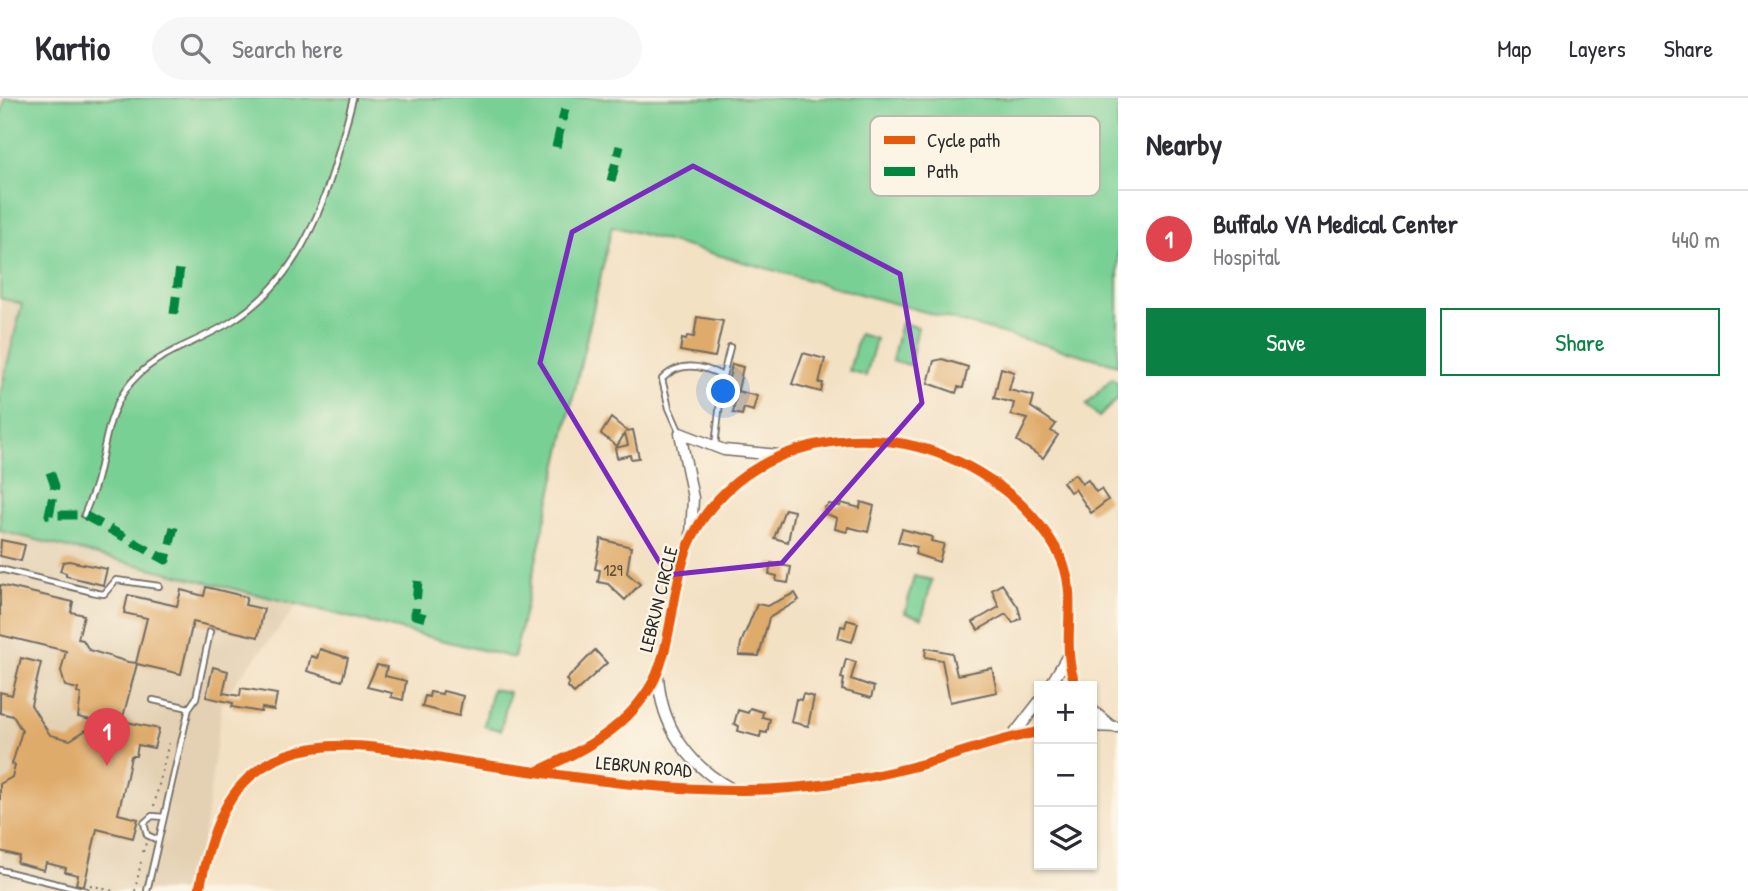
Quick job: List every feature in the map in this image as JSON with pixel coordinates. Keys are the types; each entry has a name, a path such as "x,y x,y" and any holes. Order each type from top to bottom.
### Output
{"street":[{"name":"LEBRUN CIRCLE","path":"680,433 715,447 741,453 779,455"},
{"name":"LEBRUN CIRCLE","path":"680,433 693,498 690,542"},
{"name":"LEBRUN CIRCLE","path":"538,772 589,747 611,732 630,714 657,672 679,575 690,542 699,525 726,492 779,455 811,444 870,439 935,451 980,472 1041,524 1060,555 1070,587 1071,625 1067,657 1074,681"},
{"name":"LEBRUN CIRCLE","path":"1052,681 1067,657"},
{"name":"LEBRUN CIRCLE","path":"657,672 664,714 682,747 700,767 735,790"},
{"path":"1011,738 1034,708"},
{"path":"1097,714 1114,727"},
{"name":"LEBRUN ROAD","path":"199,891 218,817 243,784 258,770 284,756 321,747 348,746 636,785 735,790 817,785 871,776 1034,733"}],"lane":[{"path":"84,515 97,479 114,410 138,374 168,352 245,313 267,294 299,252 328,194 353,98"},
{"path":"715,447 722,410 723,376 730,347"},
{"path":"680,433 668,408 662,379 671,369 691,365 710,369 723,376"},
{"path":"0,569 104,594 116,580 159,586"},
{"path":"146,891 189,708 196,698 210,632"},
{"path":"153,700 189,708"},
{"path":"158,840 147,835 145,824 152,816 164,817"},
{"path":"0,870 82,891"}],"path":[{"path":"153,810 170,738"},
{"path":"143,838 146,841 143,852"},
{"path":"135,891 141,862"},
{"path":"87,884 113,891"}],"highlighted area":[{"path":"693,166 900,274 922,403 782,563 667,575 540,363 572,232"}],"shaded area":[{"path":"0,298 22,303 0,394"},
{"path":"0,531 297,606 223,698 204,834 191,891 0,891"}],"green space":[{"path":"5,98 1118,98 1118,365 612,226 514,658 0,531 0,394 22,304 0,298 0,119"},
{"path":"901,323 918,327 910,365 892,361"},
{"path":"859,334 876,339 866,376 849,371"},
{"path":"1112,378 1118,383 1118,398 1099,417 1086,405"},
{"path":"914,576 932,580 922,618 905,613"},
{"path":"492,689 509,692 501,730 484,726"}],"building":[{"path":"697,317 723,321 715,357 680,351 682,339 686,340 687,336 694,337"},
{"path":"803,353 825,359 819,383 823,383 821,392 792,384"},
{"path":"942,359 968,367 963,388 958,387 956,393 928,383 934,361"},
{"path":"732,364 743,367 738,390 727,387"},
{"path":"1001,368 1014,372 1009,390 1034,396 1031,407 1056,424 1051,431 1058,435 1043,458 1017,441 1028,419 1011,415 1014,403 994,398"},
{"path":"737,391 757,396 753,411 744,408 742,415 733,413"},
{"path":"611,418 627,431 633,430 639,458 631,459 630,455 617,458 615,448 628,445 625,433 617,446 601,434"},
{"path":"1075,474 1082,484 1088,480 1096,492 1101,489 1108,500 1091,513 1075,489 1070,492 1063,482"},
{"path":"861,502 874,506 868,532 848,527 847,532 835,529 837,518 826,514 824,508 829,504 840,506 841,503 860,508"},
{"path":"785,509 794,511 788,542 774,538"},
{"path":"902,529 932,537 931,541 944,544 939,562 915,554 917,547 898,542"},
{"path":"601,539 631,547 627,573 640,584 625,600 608,584 598,582 600,570 595,569"},
{"path":"1,540 25,545 21,561 0,556"},
{"path":"63,562 107,569 103,585 66,576 66,573 60,571"},
{"path":"771,563 791,567 788,583 776,581 777,576 769,574"},
{"path":"1002,584 1018,607 1021,618 1013,623 1006,614 978,630 973,622 999,607 992,590"},
{"path":"0,585 73,602 71,612 84,615 78,639 83,640 89,650 136,663 147,618 124,613 128,595 177,606 181,590 204,596 206,587 247,597 245,605 264,609 258,637 193,622 181,674 137,664 122,721 159,729 154,748 138,745 136,756 131,756 118,814 138,819 133,838 97,829 84,886 76,884 78,875 65,872 66,868 46,863 44,870 17,863 19,856 0,851 0,784 12,777 15,765 12,764 22,731 13,716 0,713 0,692 12,695 21,658 41,663 31,705 50,735 70,740 99,722 78,717 81,694 77,693 78,689 65,686 61,671 66,651 0,635"},
{"path":"795,593 799,600 769,618 759,656 739,655 741,643 757,604 767,606"},
{"path":"847,620 858,623 852,642 838,638 841,626 845,627"},
{"path":"926,648 952,653 957,675 992,668 997,692 950,702 942,660 925,657"},
{"path":"320,649 348,658 342,681 307,671 311,656 317,658"},
{"path":"595,650 607,663 574,693 567,686 569,683 566,680"},
{"path":"846,659 856,662 851,679 874,687 871,698 842,690 844,679 841,678"},
{"path":"377,665 387,667 385,676 406,681 403,700 391,697 392,693 367,687"},
{"path":"213,667 228,671 223,693 240,696 241,688 277,694 274,710 262,708 261,712 232,707 233,703 206,697"},
{"path":"443,691 463,696 459,716 422,707 425,696 429,697 430,692 442,694"},
{"path":"803,694 814,697 808,726 791,722 796,699 801,700"},
{"path":"750,708 763,712 762,717 770,719 767,733 761,732 760,737 738,731 739,726 734,724 738,710 748,713"}],"marked path":[{"path":"556,147 565,109"},
{"path":"611,181 620,146"},
{"path":"174,314 180,267"},
{"path":"50,472 55,486 49,515 84,515 166,560 176,519"},
{"path":"418,581 415,615 426,618"}],"cycle path":[{"path":"538,771 603,736 618,725 643,698 653,682 664,652 687,549 704,518 726,491 753,470 783,455 816,445 850,440 884,441 918,447 960,462 980,473 1016,500 1046,533 1065,569 1069,602 1069,653 1074,681"},
{"path":"199,891 216,829 235,793 265,765 286,755 309,749 333,746 382,748 606,781 701,789 755,790 800,787 868,777 1034,733"}],"place":[{"name":"Buffalo VA Medical Center","path":"107,766"}]}
